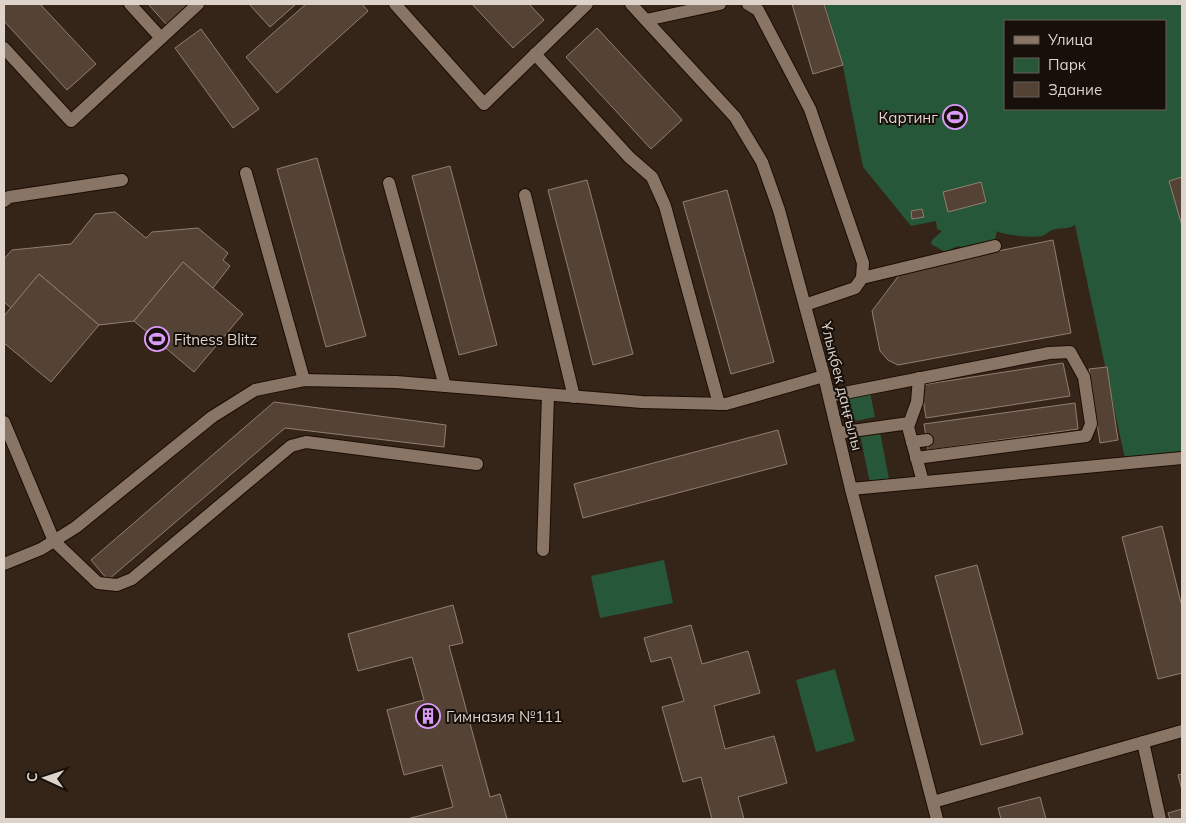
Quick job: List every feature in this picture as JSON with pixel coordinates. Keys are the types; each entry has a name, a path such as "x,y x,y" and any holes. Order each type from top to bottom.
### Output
{"street":[{"path":"130,4 161,38"},
{"path":"4,48 71,121 198,4"},
{"path":"395,4 484,104 587,4"},
{"name":"Ұлықбек даңғылы","path":"631,4 735,117 762,162 779,210 805,305 851,489 938,819"},
{"path":"646,20 720,4"},
{"path":"748,4 758,10 810,109 863,263 862,278 855,288 805,305"},
{"path":"535,54 629,156 652,177 665,206 719,404"},
{"path":"246,172 304,380"},
{"path":"4,200 122,180"},
{"path":"389,183 445,386"},
{"path":"525,195 574,397"},
{"path":"862,278 995,246"},
{"path":"829,396 1049,353 1070,352 1084,377 1091,424 1086,436 916,458"},
{"path":"4,564 42,549 76,527 212,417 255,390 304,380 396,382 642,402 726,404 824,376"},
{"path":"919,378 920,402 908,426 923,482"},
{"path":"543,550 548,395"},
{"path":"4,422 54,541 98,583 117,585 132,579 291,446 306,442 476,464"},
{"path":"838,433 909,423"},
{"path":"912,442 926,440"},
{"path":"851,489 1182,458"},
{"path":"933,802 1182,731"},
{"path":"1144,742 1160,819"}],"green space":[{"path":"825,4 1182,4 1182,453 1125,459 1075,225 1052,230 1038,237 1012,235 997,231 993,247 966,249 958,246 945,252 931,244 932,240 942,231 937,229 936,221 911,226 863,167 843,67"},
{"path":"870,392 875,417 855,421 848,396"},
{"path":"880,432 889,479 870,483 860,435"},
{"path":"664,560 673,603 600,618 591,576"},
{"path":"835,669 855,741 816,752 796,680"}],"building":[{"path":"4,4 40,4 96,64 67,90 4,21"},
{"path":"148,4 190,4 167,25"},
{"path":"249,4 296,4 270,27"},
{"path":"306,4 362,4 368,11 277,93 246,57"},
{"path":"472,4 529,4 544,20 513,48"},
{"path":"792,4 824,4 843,65 813,74"},
{"path":"597,28 682,120 651,149 566,57"},
{"path":"201,29 259,109 233,128 175,48"},
{"path":"317,158 366,336 326,347 277,169"},
{"path":"450,166 497,345 459,355 412,176"},
{"path":"1182,177 1182,226 1169,181"},
{"path":"587,180 633,354 593,365 548,190"},
{"path":"981,182 986,202 948,212 943,192"},
{"path":"727,190 774,362 731,374 683,202"},
{"path":"922,209 924,217 912,219 911,211"},
{"path":"115,212 146,238 152,232 198,228 228,253 223,260 230,266 213,288 183,262 134,321 99,325 39,274 11,308 4,302 4,259 12,250 71,244 95,214"},
{"path":"1053,240 1071,333 898,365 888,360 880,351 872,311 903,270"},
{"path":"183,262 243,314 194,372 134,321"},
{"path":"39,274 99,325 51,382 4,343 4,316"},
{"path":"1063,363 1070,396 926,418 921,385"},
{"path":"1107,367 1118,440 1100,443 1089,369"},
{"path":"274,402 446,425 444,447 285,428 108,580 91,560"},
{"path":"1075,403 1078,429 928,450 924,424"},
{"path":"778,430 787,464 583,518 574,484"},
{"path":"1162,526 1182,607 1182,673 1158,679 1122,537"},
{"path":"977,565 1023,734 981,745 935,576"},
{"name":"Гимназия №111","path":"453,605 463,643 449,646 490,797 500,794 507,819 407,819 453,807 442,765 404,775 387,710 424,700 412,657 358,671 348,634"},
{"path":"691,625 702,664 748,651 760,693 714,706 725,749 774,736 787,783 738,797 744,819 712,819 701,777 683,782 662,707 684,701 671,657 651,662 644,638"},
{"path":"1182,774 1182,790 1178,775"},
{"path":"1040,797 1046,819 1001,819 998,808"},
{"path":"1182,809 1182,819 1170,819 1168,813"}],"place":[{"name":"Картинг","path":"955,117"},
{"name":"Fitness Blitz","path":"157,339"},
{"name":"Гимназия №111","path":"428,716"}]}
